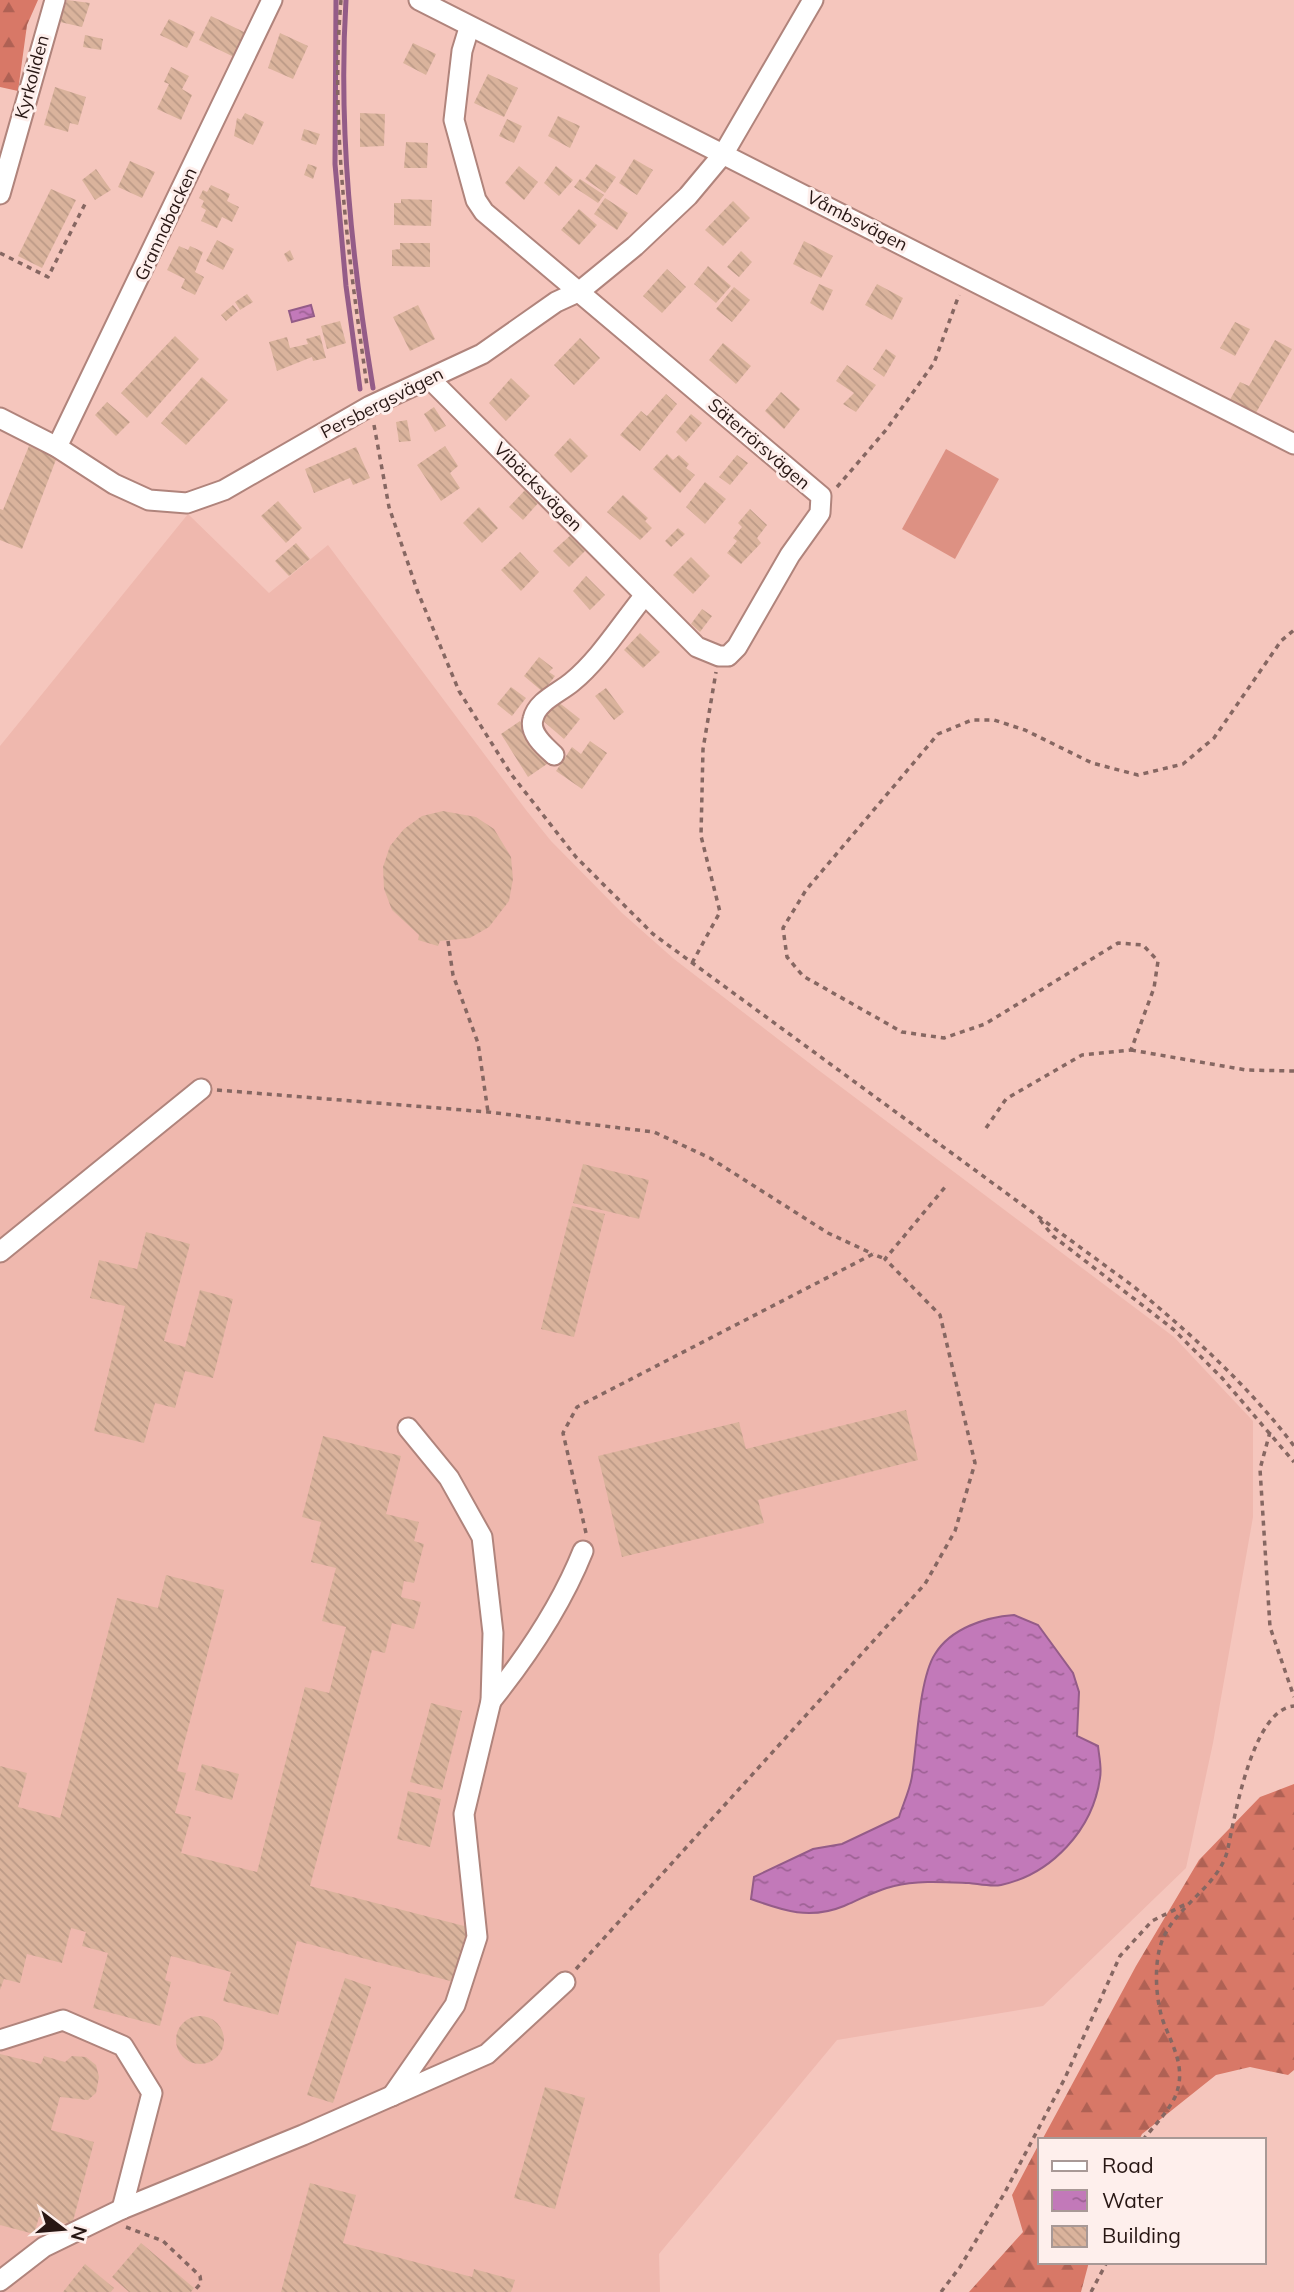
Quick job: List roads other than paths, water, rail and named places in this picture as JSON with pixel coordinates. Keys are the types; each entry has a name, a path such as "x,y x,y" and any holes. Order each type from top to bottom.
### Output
{"street":[{"name":"Kyrkoliden","path":"0,194 55,0"},
{"name":"Grannabacken","path":"57,447 272,0"},
{"name":"Våmbsvägen","path":"419,0 468,28 724,153 1294,444"},
{"name":"Persbergsvägen","path":"0,418 57,447 114,484 149,500 187,503 224,490 370,406 482,354 556,302 580,291 635,246 688,196 724,153 813,0"},
{"name":"Säterrörsvägen","path":"468,28 462,51 454,120 476,200 484,212 821,496 823,503 820,513 783,566 737,647 728,656 719,656"},
{"name":"Vibäcksvägen","path":"430,379 697,647 719,656"},
{"path":"554,754 534,732 532,720 535,713 551,696 575,680 645,595"},
{"path":"0,1252 201,1089"},
{"path":"392,2096 455,2006 477,1937 464,1814 491,1702 493,1633 482,1537 449,1478 408,1428"},
{"path":"491,1702 528,1654 573,1576 583,1551"},
{"path":"0,2281 44,2247 121,2218 487,2054 565,1982"},
{"path":"0,2040 63,2020 123,2046 152,2093 121,2218"}],"water":[{"path":"311,305 314,316 292,322 289,311"},
{"path":"1014,1615 1038,1625 1073,1673 1079,1692 1077,1736 1098,1746 1101,1774 1096,1797 1089,1815 1067,1846 1037,1871 1001,1885 941,1882 903,1884 832,1910 808,1913 786,1910 751,1899 754,1877 813,1849 842,1844 899,1817 911,1781 925,1679 935,1654 950,1637 970,1626 992,1618"}],"waterway":[{"path":"336,0 335,164 346,286 360,389"},
{"path":"346,0 345,146 353,243 373,388"}]}
